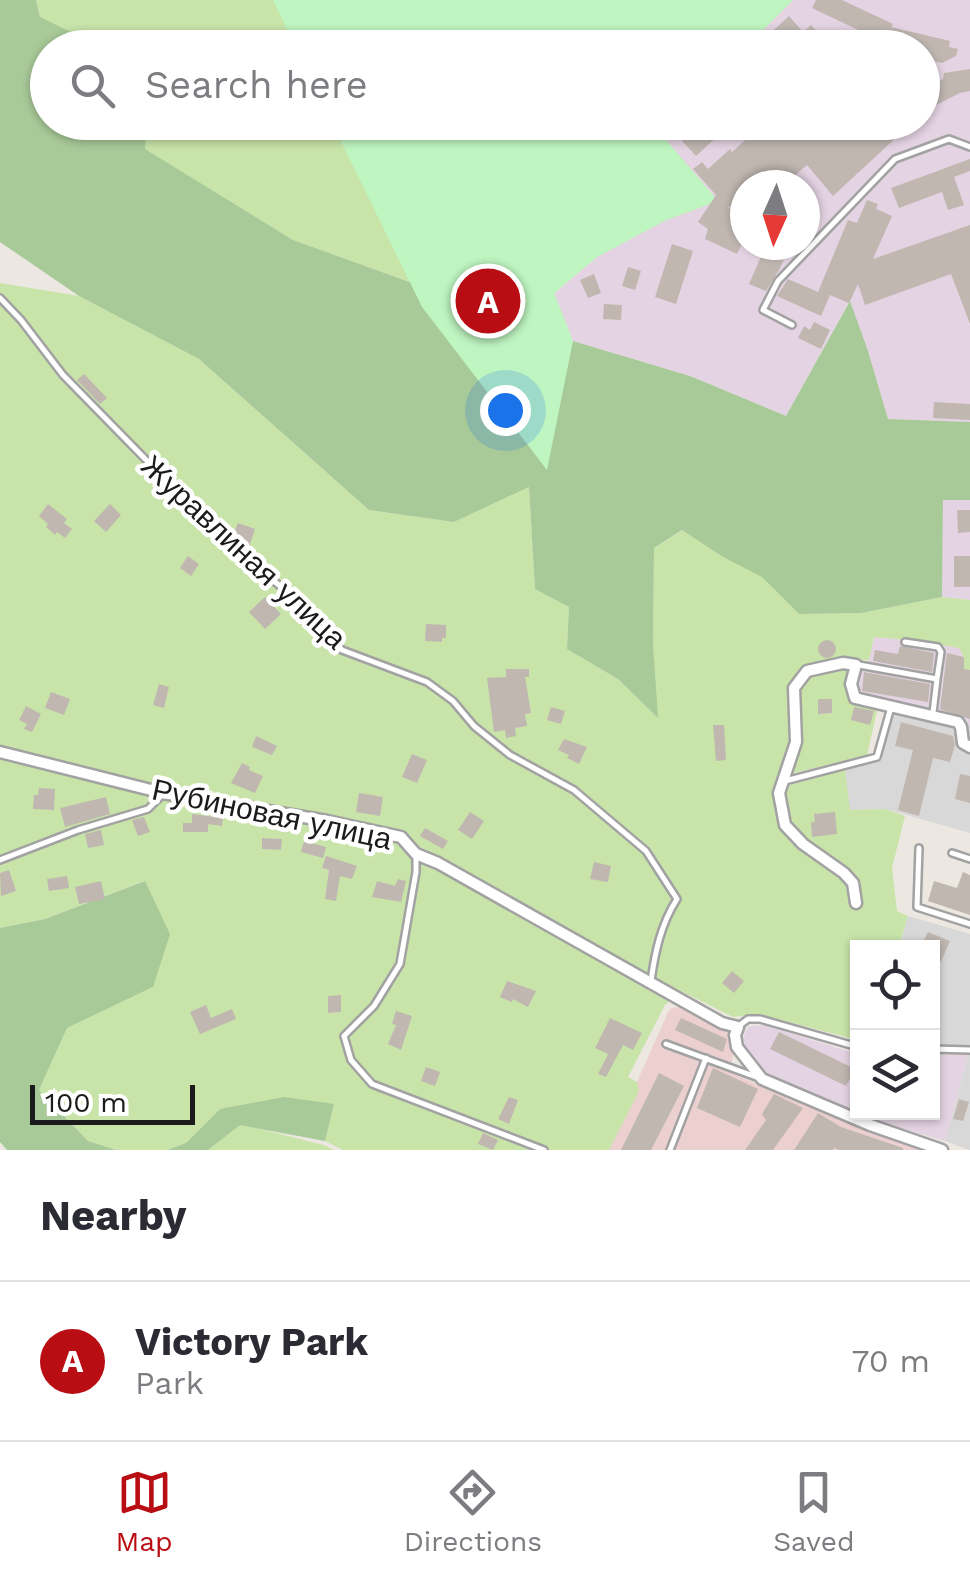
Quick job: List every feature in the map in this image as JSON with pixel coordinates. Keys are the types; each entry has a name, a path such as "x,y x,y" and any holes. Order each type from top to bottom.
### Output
{"street":[{"path":"856,902 852,883 844,873 785,826 780,792 796,742 794,688 807,670 843,663 856,665 851,684 855,698 958,722 963,743 970,746"},
{"name":"Рубиновая улица","path":"0,752 163,793 401,837 416,854 722,1023 738,1028"},
{"path":"738,1028 738,1047 762,1079 870,1126 942,1150"}],"lane":[{"path":"792,326 763,310 778,280 896,159 949,140 970,147"},
{"name":"Журавлиная улица","path":"0,298 76,388 342,650 428,682 510,755 574,790 646,850 676,899 665,919 651,984"},
{"path":"904,642 938,647 942,652 932,716"},
{"path":"856,665 937,679"},
{"path":"782,781 877,757 891,707"},
{"path":"0,860 78,830 148,810 163,793"},
{"path":"919,848 917,907 970,924"},
{"path":"952,853 970,860"},
{"path":"416,854 400,964 374,1006 344,1036 351,1060 372,1084 544,1150"},
{"path":"738,1028 748,1019 760,1019 850,1045"},
{"path":"666,1044 762,1079"},
{"path":"940,1049 970,1050"},
{"path":"670,1150 706,1058"}],"shaded area":[{"path":"792,0 970,0 970,422 888,419 849,302 786,416 690,376 573,341 554,294 597,257 666,220 717,201 665,140 940,140 940,30 763,30"},
{"path":"943,500 970,500 970,600 942,597"},
{"path":"874,637 959,648 964,668 970,670 970,725 858,692"},
{"path":"895,705 970,725 970,833 885,809 849,810 845,769 881,760"},
{"path":"908,916 970,934 970,1150 945,1141 968,1056 940,1055 940,940 901,940"},
{"path":"679,1007 730,1033 734,1053 729,1072 867,1131 924,1150 609,1150 639,1091 637,1082 668,1012"},
{"path":"764,1025 850,1052 850,1110 765,1073 742,1041 750,1026"},
{"path":"940,1055 968,1055 945,1141 873,1120 940,1120"}],"green space":[{"path":"0,0 36,0 40,17 67,30 30,30 30,140 146,140 145,149 293,240 573,341 690,376 786,416 850,301 888,419 970,422 970,500 943,500 942,597 861,613 799,614 762,577 682,530 654,548 653,644 658,718 618,679 567,649 569,607 535,589 529,487 454,522 369,510 199,359 79,296 0,242"},
{"path":"36,0 793,0 763,30 66,30 40,17"},
{"path":"273,0 793,0 763,30 287,30"},
{"path":"145,140 666,140 718,201 666,220 597,257 554,293 573,341 293,240 144,149"},
{"path":"340,140 666,140 718,201 666,220 597,257 554,293 573,341 547,470 422,307"},
{"path":"0,283 79,296 199,359 369,510 454,522 529,487 535,589 569,607 567,649 618,679 657,717 654,548 683,530 723,557 762,576 799,614 861,613 942,597 970,600 970,670 964,669 959,648 874,637 869,660 842,659 795,679 793,740 786,786 845,769 850,810 885,809 905,816 892,868 897,911 908,916 901,940 850,940 850,1038 759,1014 733,1017 681,991 665,1005 628,1077 637,1082 639,1091 609,1150 343,1150 325,1141 334,1104 220,1109 186,1143 167,1150 116,1150 88,1141 39,1090 67,1028 153,987 144,881 45,919 0,928"},
{"path":"847,667 847,697 878,706 867,755 790,774 798,690 810,673"},
{"path":"145,881 170,934 153,987 67,1028 39,1090 88,1141 116,1150 7,1150 0,1142 0,928 45,919"},
{"path":"284,1097 334,1104 325,1141 240,1125 208,1150 167,1150 186,1143 220,1109"},
{"path":"240,1124 324,1145 334,1150 208,1150"}],"building":[{"path":"816,0 842,0 904,30 858,30 812,8"},
{"path":"789,16 801,30 774,30"},
{"path":"940,39 958,49 956,56 942,63"},
{"path":"970,69 970,91 940,103 940,80 944,73"},
{"path":"683,140 713,140 696,156"},
{"path":"745,140 894,140 833,196 820,180 820,170 811,170 807,165 801,170 730,170 730,251 705,239 708,229 698,222 716,195 693,169 702,162 708,169 730,149 732,152"},
{"path":"970,159 970,171 954,177 964,205 948,210 942,192 899,208 891,188"},
{"path":"867,200 892,216 873,259 970,225 970,324 951,274 865,305 858,284 849,303 830,295 821,316 777,296 788,279 818,292 848,220 857,223"},
{"path":"672,244 693,251 676,304 655,297"},
{"path":"759,260 784,260 766,291 749,284"},
{"path":"628,267 641,271 635,290 622,286"},
{"path":"594,274 601,293 588,298 580,280"},
{"path":"604,304 622,305 621,320 603,319"},
{"path":"814,322 830,330 821,349 798,338 804,326 810,330"},
{"path":"84,374 107,398 100,404 77,380"},
{"path":"934,402 970,404 970,420 933,418"},
{"path":"48,504 67,519 64,523 72,529 65,538 57,532 55,535 39,516"},
{"path":"110,504 121,515 106,532 94,521"},
{"path":"957,510 970,510 970,532 958,533"},
{"path":"238,523 255,529 249,547 233,535"},
{"path":"188,556 199,564 191,576 180,568"},
{"path":"954,556 970,556 970,587 954,587"},
{"path":"265,597 281,614 265,629 249,612"},
{"path":"426,624 446,625 446,638 442,642 425,641"},
{"path":"827,640 836,649 827,658 818,649"},
{"path":"900,646 934,653 932,672 873,661 875,650 898,654"},
{"path":"947,653 964,657 964,669 970,670 970,719 940,709"},
{"path":"506,669 529,669 529,677 525,677 531,713 525,714 527,726 515,728 516,736 506,738 505,730 494,732 487,678 506,677"},
{"path":"864,672 930,684 928,702 862,691"},
{"path":"159,684 169,687 164,708 153,705"},
{"path":"51,692 70,699 64,715 45,708"},
{"path":"818,699 832,699 832,713 818,714"},
{"path":"26,706 41,714 32,732 24,729 27,724 19,720"},
{"path":"551,707 565,711 561,724 547,720"},
{"path":"854,707 874,711 870,725 851,720"},
{"path":"901,722 953,736 955,745 950,762 933,758 919,816 898,810 913,750 895,746"},
{"path":"713,725 724,725 726,760 716,761"},
{"path":"256,736 277,746 272,755 252,747"},
{"path":"564,739 587,747 579,764 558,750"},
{"path":"412,754 427,760 417,783 402,777"},
{"path":"242,763 263,776 255,793 231,783"},
{"path":"960,774 970,776 970,803 955,799"},
{"path":"39,788 55,789 54,810 33,809"},
{"path":"359,793 383,797 380,816 356,812"},
{"path":"106,797 110,814 65,827 60,808"},
{"path":"470,812 484,821 472,839 458,830"},
{"path":"835,812 837,834 812,837 814,814"},
{"path":"192,814 223,818 222,826 208,824 208,832 183,832 183,823 192,823"},
{"path":"144,817 150,832 138,836 132,820"},
{"path":"425,828 448,841 443,849 420,836"},
{"path":"101,830 104,845 88,848 85,834"},
{"path":"262,838 282,839 281,850 262,849"},
{"path":"304,841 326,847 323,858 301,852"},
{"path":"326,856 357,866 352,879 340,876 336,901 325,899 329,870 322,868"},
{"path":"594,862 611,866 608,882 590,879"},
{"path":"9,870 16,891 1,896 0,873"},
{"path":"963,872 970,875 970,915 928,901 934,881 957,888"},
{"path":"67,876 69,888 49,891 47,879"},
{"path":"398,879 406,881 401,902 372,897 377,881 395,886"},
{"path":"101,881 105,899 79,904 75,887"},
{"path":"928,932 950,941 940,964 940,940 924,940"},
{"path":"732,971 744,981 734,993 722,983"},
{"path":"507,981 536,991 528,1007 500,997"},
{"path":"341,995 341,1012 328,1013 328,996"},
{"path":"206,1005 211,1018 232,1009 236,1019 200,1034 190,1012"},
{"path":"396,1011 412,1016 401,1050 388,1044 396,1025 392,1024"},
{"path":"610,1018 642,1033 633,1050 623,1045 606,1077 598,1074 608,1054 595,1048"},
{"path":"681,1018 727,1039 723,1052 675,1030"},
{"path":"779,1032 850,1067 850,1078 846,1086 770,1049"},
{"path":"426,1067 440,1072 435,1086 421,1081"},
{"path":"713,1068 758,1089 740,1127 697,1108"},
{"path":"659,1073 684,1086 651,1150 621,1150"},
{"path":"774,1094 803,1108 773,1150 745,1150 766,1120 762,1114"},
{"path":"509,1097 518,1100 509,1124 498,1119"},
{"path":"959,1099 969,1102 963,1121 953,1119"},
{"path":"818,1113 841,1127 903,1150 794,1150"},
{"path":"483,1133 498,1140 493,1150 478,1144"}],"place":[{"name":"Victory Park","path":"488,301"}]}
